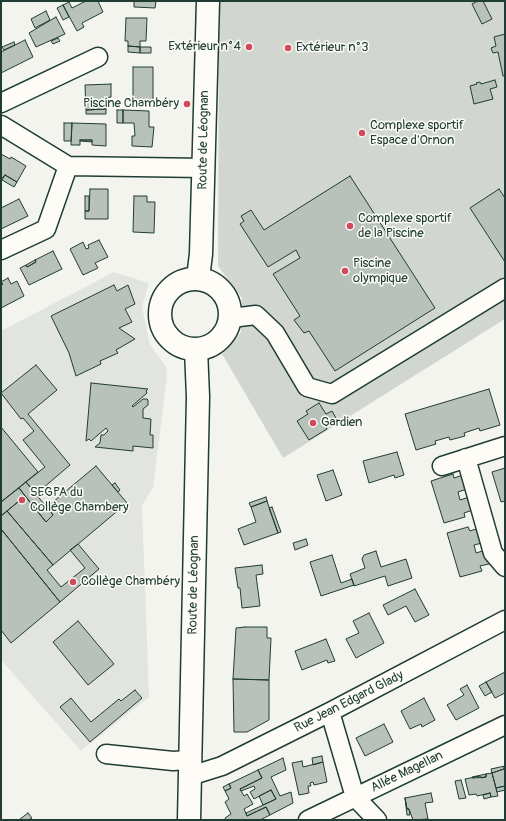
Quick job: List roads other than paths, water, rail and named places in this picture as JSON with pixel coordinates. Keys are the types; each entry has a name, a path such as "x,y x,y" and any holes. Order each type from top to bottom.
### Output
{"main road":[{"name":"Route de Léognan","path":"198,278 201,254 208,1"},
{"path":"198,278 214,284 226,296 230,306 231,318 223,336 206,347 196,349 185,348 175,343 167,335 162,325 160,313 162,302 168,292 176,284 186,279 198,278"},
{"name":"Route de Léognan","path":"189,820 198,397 196,349"}],"street":[{"path":"1,103 98,57"},
{"path":"1,125 68,166 204,168"},
{"path":"1,250 46,229 68,166"},
{"path":"231,318 256,315 275,333 307,387 332,394 505,288"},
{"path":"442,466 505,446"},
{"path":"466,458 493,553 505,567"},
{"name":"Rue Jean Edgard Glady","path":"106,754 173,761 190,768 222,766 330,712 505,620"},
{"path":"330,712 355,797 377,820"},
{"name":"Allée Magellan","path":"308,820 505,725"}],"place":[{"name":"Extérieur n°4","path":"249,47"},
{"name":"Extérieur n°3","path":"288,48"},
{"name":"Piscine Chambéry","path":"187,104"},
{"name":"Complexe sportif Espace d'Ornon","path":"362,133"},
{"name":"Complexe sportif de la Piscine","path":"350,226"},
{"name":"Piscine olympique","path":"345,271"},
{"name":"Gardien","path":"313,423"},
{"name":"SEGPA du Collège Chambery","path":"22,500"},
{"name":"Collège Chambéry","path":"73,582"}]}
